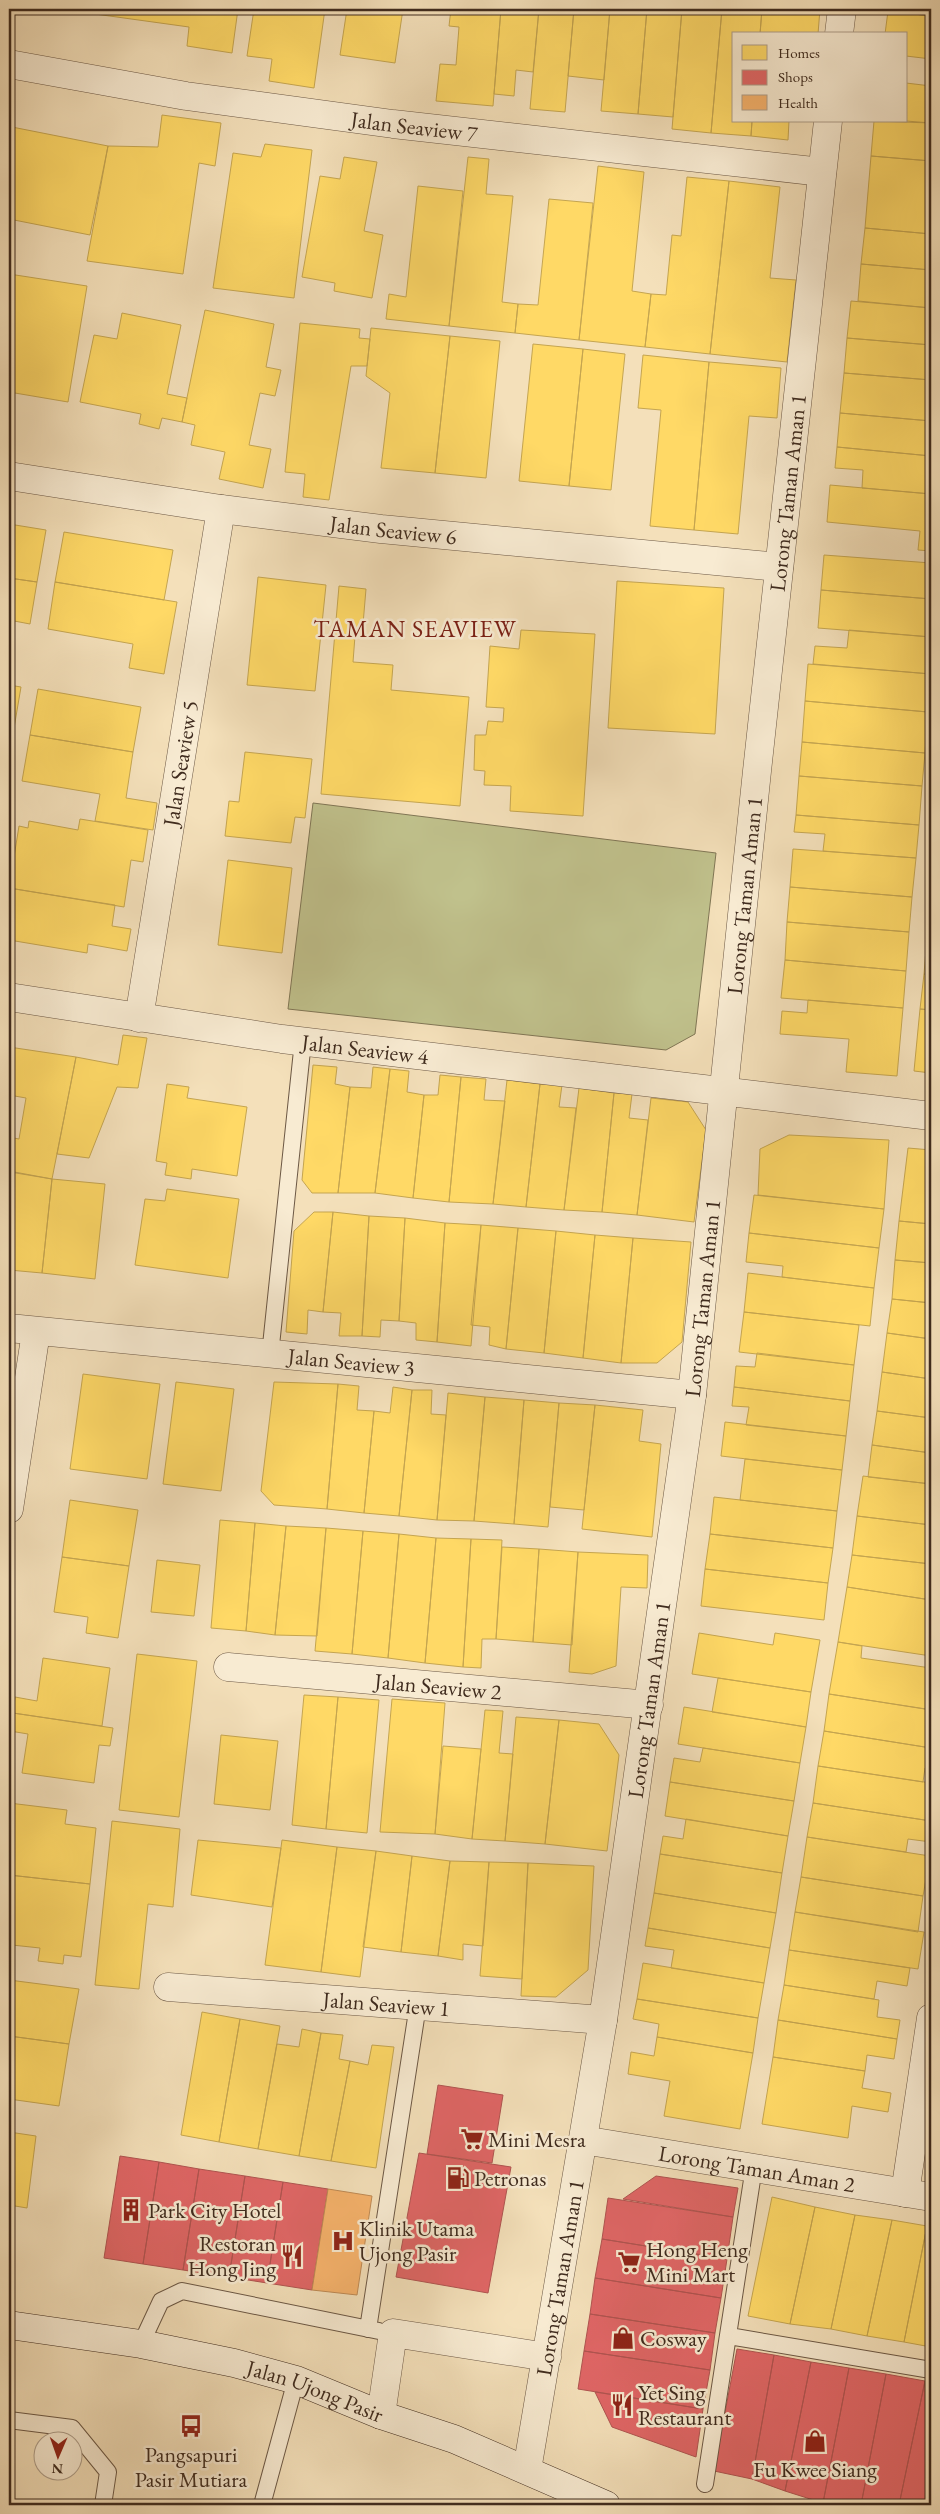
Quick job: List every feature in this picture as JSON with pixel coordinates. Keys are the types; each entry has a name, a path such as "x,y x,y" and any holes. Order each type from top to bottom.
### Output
{"street":[{"path":"839,32 842,9"},
{"name":"Jalan Seaview 7","path":"9,64 186,96 393,124 822,172"},
{"name":"Lorong Taman Aman 1","path":"527,2470 603,2020 692,1395 723,1090 828,122"},
{"name":"Jalan Seaview 6","path":"9,476 221,509 381,529 779,567"},
{"name":"Jalan Seaview 5","path":"139,1018 221,509"},
{"name":"Jalan Seaview 4","path":"9,997 139,1018 303,1041 931,1116"},
{"name":"Jalan Seaview 3","path":"9,1328 692,1395"},
{"path":"9,1510 36,1332"},
{"name":"Jalan Seaview 2","path":"228,1667 649,1705"},
{"name":"Jalan Seaview 1","path":"168,1987 603,2020"},
{"path":"918,2195 931,2018"},
{"name":"Lorong Taman Aman 2","path":"583,2140 918,2195"},
{"name":"Jalan Ujong Pasir","path":"9,2325 141,2344 234,2363 296,2380 381,2415 454,2439 606,2505"},
{"path":"381,2415 381,2331 547,2357"}],"lane":[{"path":"270,1355 303,1041"},
{"path":"141,2344 161,2301 182,2291 381,2331 418,2005"},
{"path":"705,2484 754,2167"},
{"path":"729,2336 931,2370"},
{"path":"262,2505 296,2380"},
{"path":"9,2420 72,2428 108,2472 103,2505"}],"green space":[{"path":"313,803 716,853 695,1034 666,1050 288,1009"}],"building: Homes":[{"path":"59,9 238,9 232,53 187,46 189,27"},
{"path":"254,9 325,9 314,88 269,81 272,59 247,56"},
{"path":"347,9 403,9 395,63 340,55"},
{"path":"451,9 501,9 493,106 436,101 440,64 456,65 459,27 449,26"},
{"path":"501,9 539,9 533,72 516,70 514,96 494,94"},
{"path":"539,9 574,9 565,112 530,109"},
{"path":"574,9 610,9 604,80 568,76"},
{"path":"610,9 647,9 638,114 601,111"},
{"path":"647,9 682,9 673,117 638,114"},
{"path":"682,9 722,9 711,133 672,129"},
{"path":"722,9 762,9 760,32 732,32 732,122 752,122 751,136 711,133"},
{"path":"762,9 820,9 818,32 760,32"},
{"path":"888,9 931,9 931,16 888,11"},
{"path":"888,11 931,16 931,59 908,56 908,32 885,32"},
{"path":"908,83 931,86 931,123 908,121"},
{"path":"162,115 221,123 215,166 199,163 183,274 87,261 108,146 158,147"},
{"path":"752,122 789,122 788,140 751,136"},
{"path":"874,122 931,123 931,161 871,156"},
{"path":"12,127 108,146 90,235 9,219 9,143"},
{"path":"265,144 312,150 294,298 213,288 233,153 261,157"},
{"path":"871,156 931,161 931,234 865,228"},
{"path":"344,157 377,162 364,231 383,235 372,298 334,291 335,283 302,277 320,176 340,179"},
{"path":"468,157 489,159 486,194 513,196 502,302 518,304 515,333 449,326"},
{"path":"598,166 644,172 632,291 651,294 645,347 579,340"},
{"path":"687,177 729,181 710,354 645,347 651,294 666,295 672,235 681,236"},
{"path":"729,181 780,187 770,278 796,280 787,362 710,354"},
{"path":"418,186 463,191 449,326 386,319 389,294 406,297"},
{"path":"549,199 593,203 579,340 515,333 518,304 538,305"},
{"path":"865,228 931,234 931,270 861,264"},
{"path":"861,264 931,270 931,308 858,301"},
{"path":"9,274 87,286 68,402 9,392"},
{"path":"851,301 931,308 931,345 847,338"},
{"path":"205,310 274,324 266,367 281,370 275,396 260,393 249,445 271,449 263,488 219,479 225,452 191,445 195,425 182,422"},
{"path":"122,313 181,325 167,394 187,398 182,422 162,418 159,429 139,424 141,414 80,402 94,335 117,339"},
{"path":"300,323 360,329 359,338 370,339 367,366 351,366 329,500 303,497 305,474 285,472"},
{"path":"371,328 450,336 435,473 381,468 390,393 366,376"},
{"path":"450,336 500,341 486,478 435,473"},
{"path":"847,338 931,345 931,380 844,373"},
{"path":"533,344 583,349 569,486 519,481"},
{"path":"583,349 625,354 611,490 569,486"},
{"path":"643,355 709,362 694,530 650,526 661,410 638,408"},
{"path":"709,362 781,368 777,418 749,416 738,534 694,530"},
{"path":"844,373 931,380 931,421 840,413"},
{"path":"840,413 931,421 931,456 837,447"},
{"path":"837,447 931,456 931,494 862,488 863,470 835,468"},
{"path":"830,485 931,494 931,551 918,550 920,531 827,522"},
{"path":"9,524 46,530 37,582 9,578"},
{"path":"64,532 173,550 164,600 55,582"},
{"path":"824,555 931,563 931,599 821,590"},
{"path":"258,577 326,585 315,691 247,685"},
{"path":"9,578 37,582 30,624 9,620"},
{"path":"617,581 724,588 715,734 608,728"},
{"path":"55,582 177,602 164,674 129,668 133,644 48,629"},
{"path":"339,586 366,589 362,636 355,636 353,662 393,665 391,690 469,697 460,806 321,794"},
{"path":"821,590 931,599 931,637 818,628"},
{"path":"521,630 595,634 583,816 510,811 511,786 484,785 485,771 474,770 475,735 486,735 488,721 503,722 504,708 486,707 490,646 519,649"},
{"path":"849,630 931,637 931,674 813,664 815,646 847,648"},
{"path":"808,664 931,674 928,712 805,701"},
{"path":"9,685 21,687 13,734 9,733"},
{"path":"38,689 141,707 133,752 30,735"},
{"path":"805,701 928,712 925,753 802,742"},
{"path":"9,733 13,734 9,759"},
{"path":"30,735 133,752 126,798 157,803 153,830 95,821 100,794 22,781"},
{"path":"802,742 925,753 922,786 799,776"},
{"path":"245,752 312,759 305,818 295,817 291,843 225,836 229,801 239,802"},
{"path":"799,776 922,786 919,825 796,815"},
{"path":"796,815 919,825 916,858 823,851 825,834 794,832"},
{"path":"80,819 148,830 143,862 131,860 124,907 9,888 19,826 28,828 29,821 78,830"},
{"path":"793,849 916,858 912,897 790,887"},
{"path":"228,860 292,868 282,953 218,945"},
{"path":"790,887 912,897 909,932 787,922"},
{"path":"9,888 115,905 112,926 131,929 127,951 88,944 87,953 9,940"},
{"path":"931,900 931,937 927,937"},
{"path":"787,922 909,932 906,971 785,960"},
{"path":"927,937 931,937 931,975 924,974"},
{"path":"785,960 906,971 903,1008 781,998"},
{"path":"924,974 931,975 931,1010 920,1009"},
{"path":"808,1000 903,1008 897,1076 846,1072 849,1039 780,1034 782,1011 807,1013"},
{"path":"920,1009 931,1010 931,1073 914,1071"},
{"path":"123,1035 147,1038 138,1088 117,1087 89,1158 57,1154 76,1057 118,1065"},
{"path":"9,1047 76,1057 52,1179 9,1171 9,1137 19,1139 26,1098 9,1095"},
{"path":"313,1065 337,1067 335,1084 350,1087 338,1193 312,1193 302,1180"},
{"path":"373,1067 390,1069 375,1193 338,1193 350,1087 371,1088"},
{"path":"390,1069 409,1071 407,1092 424,1095 413,1198 375,1193"},
{"path":"440,1075 461,1077 449,1202 413,1198 424,1095 438,1095"},
{"path":"461,1077 486,1079 484,1100 505,1101 493,1204 449,1202"},
{"path":"507,1080 540,1084 526,1207 493,1204"},
{"path":"167,1084 189,1087 187,1098 247,1107 237,1176 192,1169 191,1179 165,1175 167,1163 156,1161"},
{"path":"540,1084 562,1085 559,1107 576,1108 564,1210 526,1207"},
{"path":"579,1088 614,1093 602,1212 564,1210"},
{"path":"614,1093 632,1094 629,1118 648,1120 637,1215 602,1212"},
{"path":"651,1098 688,1102 706,1130 694,1222 637,1215"},
{"path":"789,1135 889,1140 884,1209 758,1195 760,1149"},
{"path":"908,1148 931,1150 929,1186 931,1186 931,1224 899,1221"},
{"path":"10,1172 52,1179 42,1273 9,1270"},
{"path":"52,1179 105,1184 95,1279 42,1273"},
{"path":"167,1189 239,1199 228,1278 135,1265 145,1199 165,1201"},
{"path":"754,1195 884,1209 879,1248 749,1233"},
{"path":"314,1212 333,1212 323,1312 308,1310 307,1334 286,1332 294,1231"},
{"path":"333,1212 369,1216 362,1336 339,1336 341,1313 323,1312"},
{"path":"369,1216 405,1218 399,1321 381,1320 380,1337 362,1336"},
{"path":"405,1218 445,1223 437,1342 416,1340 416,1323 399,1321"},
{"path":"899,1221 931,1224 931,1263 895,1260"},
{"path":"445,1223 481,1225 471,1346 437,1342"},
{"path":"481,1225 518,1228 506,1349 489,1345 490,1327 471,1325"},
{"path":"518,1228 556,1231 544,1353 506,1349"},
{"path":"556,1231 595,1235 583,1358 544,1353"},
{"path":"749,1233 879,1248 874,1288 782,1277 783,1266 746,1262"},
{"path":"595,1235 633,1238 621,1363 583,1358"},
{"path":"633,1238 691,1242 682,1342 657,1363 621,1363"},
{"path":"895,1260 931,1263 931,1303 892,1299"},
{"path":"748,1273 874,1288 870,1326 744,1312"},
{"path":"892,1299 931,1303 931,1339 887,1333"},
{"path":"744,1312 859,1325 854,1365 739,1352"},
{"path":"887,1333 931,1339 931,1379 882,1372"},
{"path":"757,1353 854,1365 850,1401 734,1387 736,1366 755,1367"},
{"path":"882,1372 931,1379 931,1418 877,1411"},
{"path":"83,1374 160,1384 147,1479 70,1469"},
{"path":"176,1382 234,1389 221,1491 163,1484"},
{"path":"274,1382 338,1384 327,1509 274,1505 261,1491"},
{"path":"338,1384 359,1386 357,1410 374,1411 364,1513 327,1509"},
{"path":"393,1387 412,1390 399,1516 364,1513 374,1411 390,1413"},
{"path":"734,1387 850,1401 846,1436 746,1425 749,1407 732,1406"},
{"path":"412,1390 432,1390 431,1414 446,1415 437,1520 399,1516"},
{"path":"448,1393 485,1397 474,1521 437,1520"},
{"path":"485,1397 524,1400 514,1524 474,1521"},
{"path":"524,1400 559,1403 548,1527 514,1524"},
{"path":"559,1403 595,1405 584,1510 550,1507"},
{"path":"595,1405 643,1410 639,1441 661,1444 652,1537 582,1529"},
{"path":"877,1411 931,1418 931,1453 872,1445"},
{"path":"725,1422 846,1436 842,1470 721,1456"},
{"path":"872,1445 931,1453 931,1484 868,1477"},
{"path":"745,1459 842,1470 837,1511 740,1500"},
{"path":"863,1476 931,1484 931,1525 857,1516"},
{"path":"714,1497 837,1511 833,1548 710,1534"},
{"path":"70,1500 138,1510 129,1566 62,1557"},
{"path":"857,1516 931,1525 931,1564 852,1555"},
{"path":"220,1520 255,1523 246,1631 211,1628"},
{"path":"255,1523 286,1526 275,1635 246,1631"},
{"path":"286,1526 326,1528 317,1636 275,1635"},
{"path":"326,1528 363,1531 352,1654 315,1651"},
{"path":"363,1531 399,1534 388,1658 352,1654"},
{"path":"399,1534 436,1538 425,1663 388,1658"},
{"path":"710,1534 833,1548 828,1583 705,1569"},
{"path":"436,1538 471,1539 463,1667 425,1663"},
{"path":"471,1539 502,1540 496,1639 482,1639 481,1668 463,1667"},
{"path":"502,1547 539,1549 533,1642 496,1639"},
{"path":"539,1549 578,1552 572,1645 533,1642"},
{"path":"578,1552 648,1555 647,1588 621,1587 616,1666 592,1674 569,1672"},
{"path":"852,1555 931,1564 931,1600 847,1587"},
{"path":"62,1557 129,1566 118,1638 86,1633 88,1617 54,1612"},
{"path":"157,1560 200,1565 194,1616 151,1612"},
{"path":"705,1569 828,1583 824,1620 701,1606"},
{"path":"847,1587 931,1600 931,1656 838,1642"},
{"path":"699,1633 773,1645 775,1633 820,1640 811,1692 692,1674"},
{"path":"838,1642 862,1646 861,1658 931,1668 931,1694 929,1693 926,1709 829,1694"},
{"path":"137,1654 197,1661 179,1817 119,1810"},
{"path":"43,1658 110,1668 102,1726 13,1713 15,1697 37,1701"},
{"path":"718,1678 811,1692 806,1727 712,1712"},
{"path":"829,1694 931,1710 931,1748 824,1731"},
{"path":"304,1695 338,1697 326,1829 292,1825"},
{"path":"338,1697 379,1700 367,1833 326,1829"},
{"path":"392,1699 445,1703 435,1834 380,1832"},
{"path":"684,1707 806,1727 800,1763 678,1744"},
{"path":"485,1710 503,1711 499,1753 513,1754 505,1841 472,1839"},
{"path":"13,1713 113,1728 110,1746 99,1745 94,1783 22,1773 28,1734 10,1731"},
{"path":"516,1717 559,1720 545,1844 505,1841"},
{"path":"559,1720 599,1724 619,1755 607,1851 545,1844"},
{"path":"824,1731 931,1748 931,1769 925,1768 923,1782 818,1766"},
{"path":"221,1735 278,1741 270,1810 214,1804"},
{"path":"443,1746 481,1749 472,1839 435,1834"},
{"path":"703,1748 800,1763 794,1801 670,1782 674,1758 700,1762"},
{"path":"818,1766 931,1783 931,1821 813,1803"},
{"path":"670,1782 794,1801 788,1836 665,1816"},
{"path":"9,1803 67,1810 65,1824 96,1828 90,1884 9,1875"},
{"path":"813,1803 931,1821 931,1842 908,1839 906,1852 807,1837"},
{"path":"686,1819 788,1836 782,1873 660,1854 663,1836 683,1839"},
{"path":"112,1821 180,1829 173,1907 148,1904 139,1989 95,1985"},
{"path":"807,1837 930,1856 923,1896 801,1877"},
{"path":"198,1840 281,1848 272,1907 191,1895"},
{"path":"282,1840 337,1847 321,1972 265,1965"},
{"path":"337,1847 376,1851 360,1977 321,1972"},
{"path":"376,1851 412,1856 401,1952 363,1947"},
{"path":"660,1854 782,1873 776,1913 654,1893"},
{"path":"412,1856 450,1861 438,1956 401,1952"},
{"path":"450,1861 489,1862 483,1946 463,1944 463,1960 438,1956"},
{"path":"489,1862 528,1863 522,1979 480,1976"},
{"path":"528,1863 594,1866 588,1970 556,1997 521,1996"},
{"path":"9,1875 90,1884 81,1957 64,1955 63,1964 38,1961 40,1948 12,1945 14,1934 9,1933"},
{"path":"801,1877 923,1896 918,1932 795,1912"},
{"path":"654,1893 776,1913 770,1948 648,1928"},
{"path":"795,1912 924,1932 918,1969 789,1950"},
{"path":"648,1928 770,1948 764,1983 671,1968 674,1950 645,1946"},
{"path":"789,1950 910,1968 907,1986 877,1981 874,1999 784,1985"},
{"path":"643,1963 764,1983 758,2018 637,1999"},
{"path":"9,1980 79,1989 69,2044 9,2036"},
{"path":"784,1985 879,2000 877,2017 900,2020 897,2039 778,2020"},
{"path":"637,1999 758,2018 753,2053 657,2037 659,2024 633,2019"},
{"path":"202,2012 240,2019 219,2142 181,2135"},
{"path":"240,2019 280,2026 258,2149 219,2142"},
{"path":"778,2020 897,2039 894,2059 867,2055 865,2071 773,2057"},
{"path":"302,2029 321,2033 299,2156 258,2149 277,2044 299,2047"},
{"path":"321,2033 343,2035 339,2059 350,2061 331,2161 299,2156"},
{"path":"9,2036 69,2044 59,2106 9,2099"},
{"path":"657,2037 753,2053 740,2129 664,2116 670,2081 628,2074 631,2052 654,2056"},
{"path":"372,2045 394,2047 376,2168 331,2161 350,2061 368,2065"},
{"path":"773,2057 865,2071 862,2088 891,2093 888,2112 852,2106 848,2138 762,2124"},
{"path":"9,2132 36,2136 27,2208 9,2205"},
{"path":"772,2197 815,2207 790,2324 748,2316"},
{"path":"815,2207 855,2215 831,2329 790,2324"},
{"path":"855,2215 892,2220 867,2336 831,2329"},
{"path":"892,2220 927,2226 904,2342 867,2336"},
{"path":"927,2226 931,2226 931,2347 904,2342"}],"building: Shops":[{"path":"438,2085 503,2095 492,2163 427,2154"},
{"path":"419,2153 511,2167 488,2293 396,2277"},
{"name":"Park City Hotel","path":"120,2156 159,2162 143,2264 104,2258"},
{"path":"159,2162 199,2169 183,2270 143,2264"},
{"path":"199,2169 245,2176 229,2277 183,2270"},
{"path":"245,2176 283,2182 267,2283 229,2277"},
{"path":"656,2176 738,2188 733,2217 623,2199"},
{"path":"283,2182 328,2189 312,2290 267,2283"},
{"path":"608,2198 733,2217 727,2259 602,2239"},
{"path":"602,2239 727,2259 721,2298 595,2278"},
{"path":"595,2278 721,2298 715,2333 590,2314"},
{"path":"590,2314 715,2333 710,2370 584,2351"},
{"path":"737,2349 774,2355 752,2479 714,2471"},
{"path":"584,2351 710,2370 703,2409 578,2389"},
{"path":"774,2355 811,2362 785,2491 752,2479"},
{"path":"811,2362 849,2368 823,2503 785,2491"},
{"path":"849,2368 886,2374 861,2505 823,2503"},
{"path":"886,2374 925,2381 899,2505 861,2505"},
{"path":"925,2381 931,2382 931,2505 899,2505"},
{"path":"595,2392 703,2409 696,2457 612,2427"}],"building: Health":[{"name":"Klinik Utama Ujong Pasir","path":"328,2189 372,2196 357,2295 312,2290"}],"place":[{"name":"Mini Mesra","path":"472,2139"},
{"name":"Petronas","path":"458,2178"},
{"name":"Park City Hotel","path":"131,2210"},
{"name":"Klinik Utama Ujong Pasir","path":"343,2241"},
{"name":"Restoran Hong Jing","path":"292,2256"},
{"name":"Hong Heng Mini Mart","path":"629,2262"},
{"name":"Cosway","path":"623,2338"},
{"name":"Yet Sing Restaurant","path":"622,2405"},
{"name":"Pangsapuri Pasir Mutiara","path":"191,2426"},
{"name":"Fu Kwee Siang","path":"815,2441"}],"district":[{"name":"TAMAN SEAVIEW","path":"415,629"}]}
